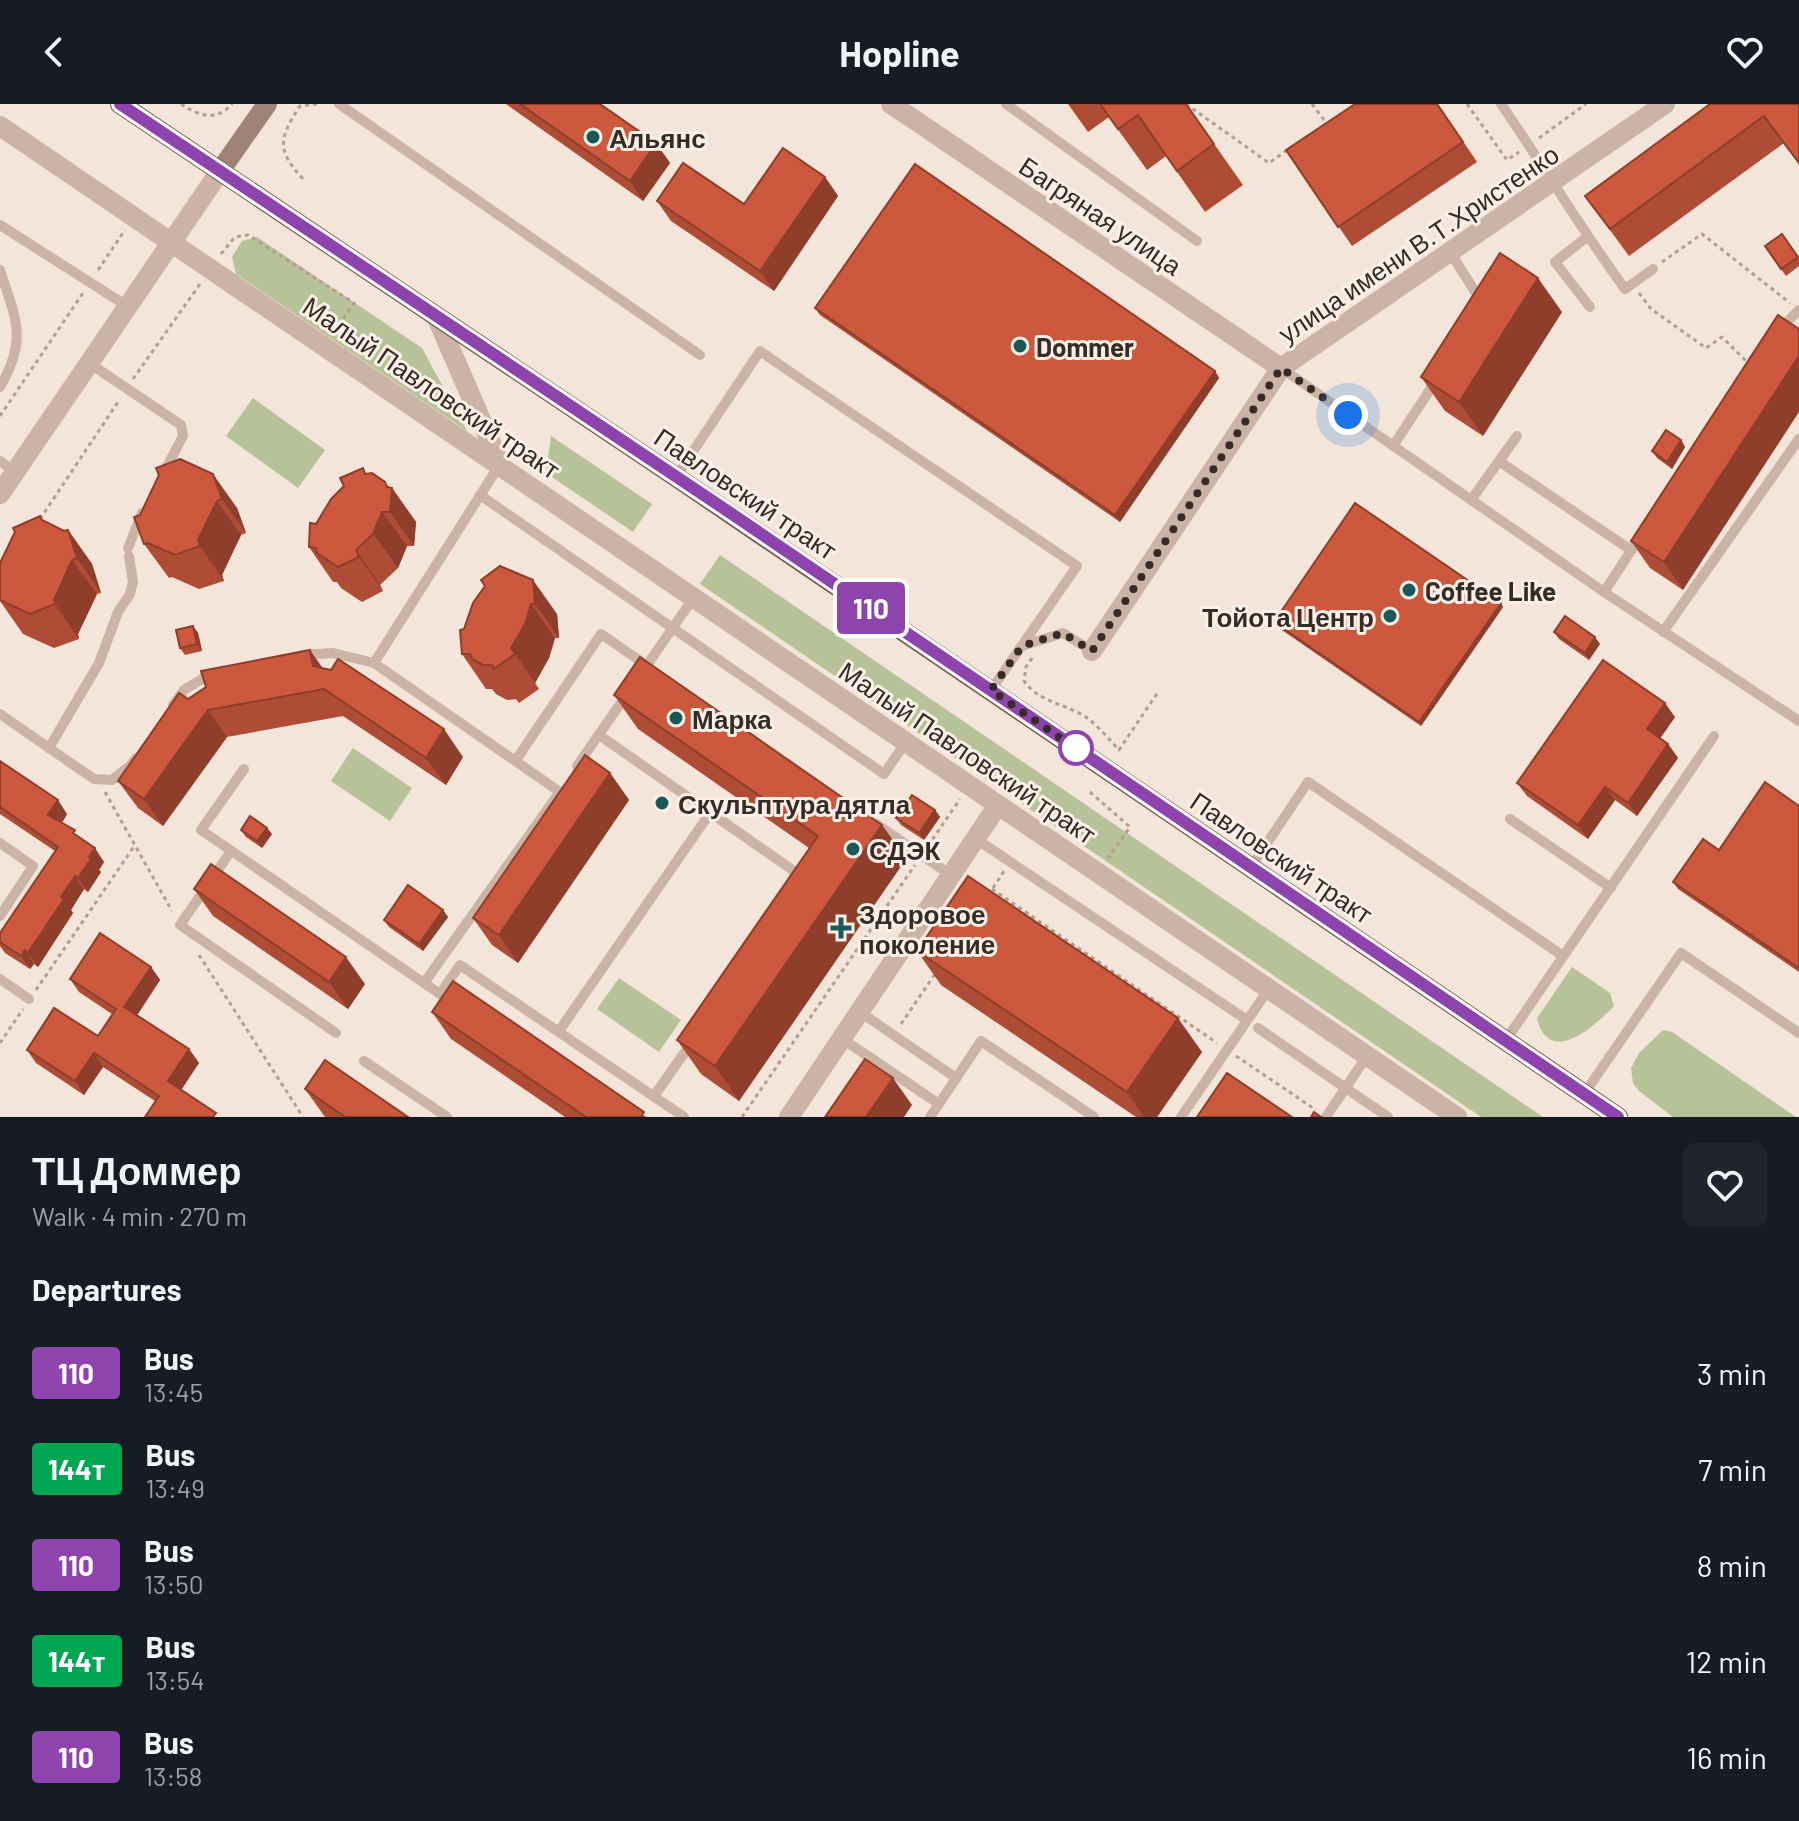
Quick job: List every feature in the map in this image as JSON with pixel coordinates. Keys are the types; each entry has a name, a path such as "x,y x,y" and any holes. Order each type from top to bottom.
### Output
{"main road":[{"name":"Павловский тракт","path":"120,104 991,690 1618,1117"}],"street":[{"path":"0,494 7,467 89,363 267,104"},
{"name":"Багряная улица","path":"891,104 1281,368"},
{"name":"улица имени В.Т.Христенко","path":"1092,651 1281,368 1665,104"},
{"path":"0,126 171,241"},
{"name":"Малый Павловский тракт","path":"171,241 1457,1117"},
{"path":"437,318 500,464"},
{"path":"789,1117 998,805"}],"lane":[{"path":"339,104 700,355"},
{"path":"1006,104 1197,241"},
{"path":"1501,104 1555,182 1587,237 1625,289 1653,269"},
{"path":"1,227 127,306"},
{"path":"1587,237 1555,262 1590,307"},
{"path":"1450,252 1481,298 1483,309"},
{"path":"0,270 19,336 14,363 0,387"},
{"path":"1768,341 1799,310"},
{"path":"676,477 760,351 1077,566 991,690"},
{"path":"89,363 181,425 183,436 161,478"},
{"path":"1281,368 1604,592 1799,721"},
{"path":"1393,446 1442,371"},
{"path":"1471,500 1517,436"},
{"path":"1663,632 1799,439"},
{"path":"1500,462 1631,550"},
{"path":"374,663 500,464"},
{"path":"480,495 884,774 906,742"},
{"path":"49,748 99,663 118,612 130,594 133,582 129,552 131,535 146,506"},
{"path":"1604,592 1646,527"},
{"path":"639,677 694,597"},
{"path":"1022,646 1063,633 1092,651"},
{"path":"516,760 601,634 660,675"},
{"path":"286,657 333,653 374,663 560,792"},
{"path":"166,714 184,690 211,673 225,669"},
{"path":"424,983 631,689"},
{"path":"0,714 94,779 112,780 130,766 144,746"},
{"path":"599,735 805,879 796,892"},
{"path":"1506,1040 1714,736"},
{"path":"244,769 201,830 440,994 460,965"},
{"path":"1251,867 1308,782 1563,956"},
{"path":"559,1031 710,813"},
{"path":"869,819 951,875"},
{"path":"1510,819 1611,888"},
{"path":"976,839 1247,1020"},
{"path":"0,843 33,866 0,916"},
{"path":"231,851 180,925 336,1033"},
{"path":"1584,1094 1681,953 1799,1033"},
{"path":"445,954 684,1117"},
{"path":"0,979 29,999"},
{"path":"1181,1117 1268,990"},
{"path":"860,1012 956,1078"},
{"path":"1258,1028 1388,1117"},
{"path":"654,1096 698,1032"},
{"path":"841,1038 939,1104"},
{"path":"930,1117 981,1041 1094,1117"},
{"path":"1326,1117 1367,1056"},
{"path":"364,1061 447,1117"}],"path":[{"path":"181,104 197,113 214,116 232,104"},
{"path":"303,179 292,167 282,145 284,130 300,106 318,104"},
{"path":"1186,104 1269,163 1292,147"},
{"path":"1467,104 1507,160 1586,104"},
{"path":"1314,105 1327,124 1337,118"},
{"path":"0,416 126,230"},
{"path":"1653,269 1702,234 1799,310"},
{"path":"221,255 235,237 248,235 354,303 332,335"},
{"path":"34,528 202,282"},
{"path":"1631,284 1651,309 1706,348 1722,337 1748,363"},
{"path":"1022,646 1034,654 1026,667 1024,681 1034,695 1087,718 1119,750 1158,692"},
{"path":"1090,792 1130,827 1099,873"},
{"path":"742,1117 962,797"},
{"path":"0,1043 135,845"},
{"path":"1010,863 992,889 1326,1117"},
{"path":"894,1035 939,969"}],"green space":[{"path":"257,237 422,348 467,431 236,274 232,257 242,241"},
{"path":"253,398 325,450 298,488 226,436"},
{"path":"551,436 652,504 633,532 546,473"},
{"path":"720,555 1543,1117 1481,1117 700,584"},
{"path":"353,748 412,788 390,821 331,781"},
{"path":"1572,967 1610,993 1614,1006 1573,1038 1551,1040 1543,1033 1537,1018"},
{"path":"619,978 681,1020 659,1052 597,1009"},
{"path":"1663,1030 1672,1032 1796,1117 1673,1117 1639,1091 1633,1083 1631,1068 1639,1053"}],"building":[{"name":"Альянс","path":"520,104 600,104 656,143 630,181"},
{"path":"1100,104 1186,104 1214,144 1177,171 1138,115 1118,129"},
{"path":"1355,104 1437,104 1463,142 1338,227 1286,150"},
{"path":"1710,104 1799,104 1799,163 1764,116 1610,229 1585,196"},
{"path":"783,148 825,177 760,271 657,201 683,163 744,204"},
{"name":"Dommer","path":"915,164 1215,371 1115,515 815,308"},
{"path":"1782,234 1798,257 1781,269 1765,246"},
{"path":"1500,253 1538,278 1459,402 1421,377"},
{"path":"1778,315 1799,329 1799,356 1664,562 1631,541"},
{"path":"1666,430 1681,440 1667,462 1652,451"},
{"path":"180,459 213,474 222,499 217,501 198,540 200,546 175,555 144,544 134,517 140,515 159,475 156,468"},
{"path":"363,468 365,474 372,473 392,488 390,512 382,512 373,534 356,550 359,557 338,567 317,553 316,548 309,547 310,523 316,524 331,499 344,486 340,478"},
{"name":"Тойота Центр","path":"1355,503 1501,603 1419,722 1274,622"},
{"path":"40,516 64,531 68,530 77,558 72,560 55,604 30,614 0,600 0,563 15,532 13,528"},
{"path":"500,566 533,580 535,604 531,604 525,624 511,648 515,654 494,669 492,665 483,665 472,659 470,654 462,654 460,630 464,629 473,603 485,586 481,580"},
{"path":"1565,616 1595,637 1585,653 1554,632"},
{"path":"193,626 197,644 180,648 176,630"},
{"path":"310,650 313,666 331,670 338,659 444,729 426,758 324,689 208,710 144,799 118,781 179,693 188,699 206,687 201,671"},
{"path":"640,657 882,825 715,1066 677,1040 818,836 614,695"},
{"path":"1603,660 1665,703 1647,729 1668,744 1628,803 1605,787 1578,825 1517,783"},
{"path":"585,755 610,773 499,935 473,918"},
{"path":"0,761 58,800 48,815 75,830 73,833 95,848 89,857 91,859 78,878 75,876 61,897 64,899 28,953 25,950 21,956 0,942 0,933 58,847 0,807"},
{"path":"1765,782 1799,806 1799,968 1673,882 1703,839 1719,850"},
{"path":"912,795 935,810 919,833 896,818"},
{"path":"250,816 267,828 257,841 241,830"},
{"path":"211,864 346,957 329,982 194,889"},
{"path":"968,876 1178,1018 1127,1092 917,951"},
{"path":"408,885 443,910 419,944 384,920"},
{"path":"100,933 151,967 124,1007 189,1049 168,1081 216,1113 213,1117 145,1117 159,1096 94,1053 75,1081 27,1050 54,1008 98,1036 116,1009 70,979"},
{"path":"453,981 644,1112 641,1117 586,1117 432,1012"},
{"path":"865,1059 893,1078 866,1117 825,1117"},
{"path":"325,1060 408,1117 345,1117 305,1089"},
{"path":"1227,1073 1292,1117 1197,1117"}],"bus line":[{"name":"110","path":"120,104 729,512 1618,1117"}],"place":[{"name":"Альянс","path":"593,137"},
{"name":"Dommer","path":"1020,346"},
{"name":"Coffee Like","path":"1409,590"},
{"name":"Тойота Центр","path":"1390,616"},
{"name":"Марка","path":"676,718"},
{"name":"Скульптура дятла","path":"662,803"},
{"name":"СДЭК","path":"853,849"},
{"name":"Здоровое поколение","path":"841,928"}],"route":[{"path":"1076,748 1079,751 991,690 1022,646 1063,633 1092,651 1281,368 1348,415"}]}
